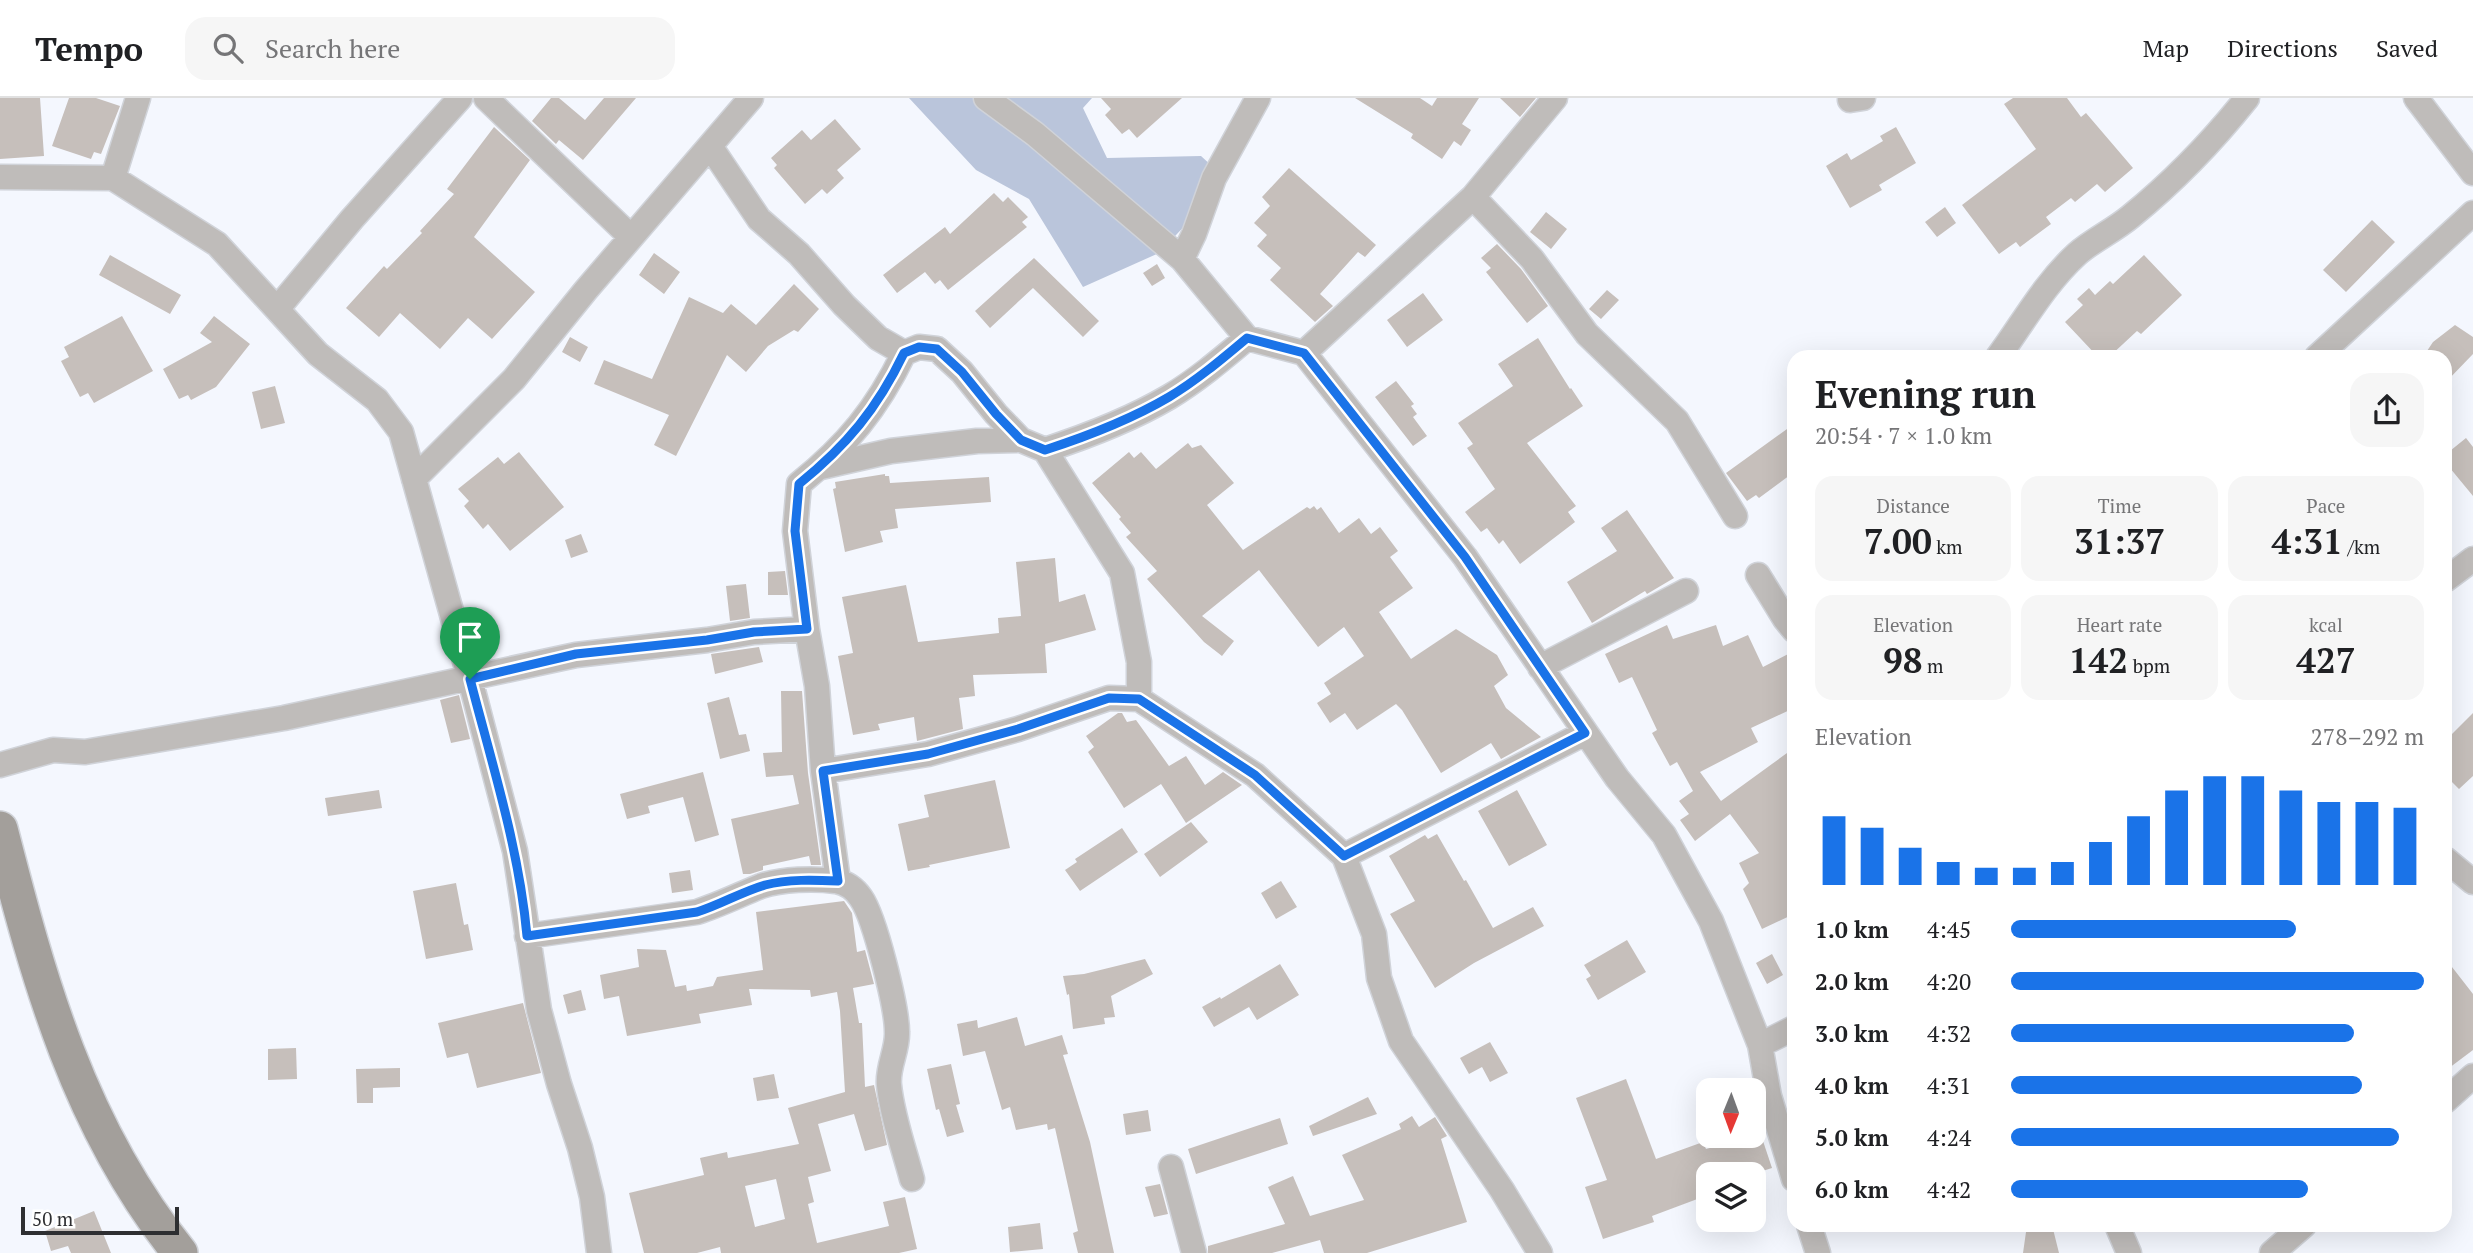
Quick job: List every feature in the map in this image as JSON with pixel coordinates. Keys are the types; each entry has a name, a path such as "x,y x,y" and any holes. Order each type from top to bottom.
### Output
{"street":[{"path":"113,178 138,98"},
{"path":"278,308 352,219 460,98"},
{"path":"486,98 631,237"},
{"path":"414,479 514,379 631,237 751,98"},
{"path":"986,98 1035,134 1182,260 1247,338 1304,353 1465,557 1616,778 1664,835 1712,921 1760,1045 1769,1096 1787,1156"},
{"path":"1182,260 1214,178 1258,98"},
{"path":"1304,353 1474,197 1555,98"},
{"path":"2003,350 2046,289 2077,254 2146,204 2222,130 2247,98"},
{"path":"2416,98 2473,173"},
{"path":"710,146 759,219 799,254 844,305 878,338 904,353"},
{"path":"0,177 113,178 217,244 318,354 377,400 401,432 515,851 539,1010 592,1197 599,1253"},
{"path":"1474,197 1532,259 1587,334 1677,421 1735,516"},
{"path":"2325,350 2473,213"},
{"path":"1045,450 1126,419 1171,396 1247,338"},
{"path":"838,881 823,771 817,686 795,531 799,484 858,429 888,386 904,353 919,347 937,349 962,372 1021,440 1045,450 1122,573 1139,662 1139,699"},
{"path":"819,467 891,451 977,441 1021,440"},
{"path":"2452,575 2473,559"},
{"path":"1758,575 1787,619"},
{"path":"1540,667 1686,591"},
{"path":"0,765 53,750 85,752 284,718 576,654 707,640 754,632 807,629"},
{"path":"823,771 928,754 1018,729 1109,698 1139,699 1255,775 1344,856 1374,934 1379,978 1401,1041 1502,1190 1540,1253"},
{"path":"1344,856 1585,733"},
{"path":"0,829 41,981 82,1092 134,1191 180,1253"},
{"path":"2452,864 2473,880"},
{"path":"527,936 697,912 719,906 764,885 789,881 838,881 852,887 864,901 881,951 897,1030 897,1046 888,1083 912,1179"},
{"path":"1760,1045 1787,1032"},
{"path":"2452,1095 2473,1076"},
{"path":"1171,1167 1194,1253"},
{"path":"1811,1232 1818,1253"},
{"path":"2120,1232 2129,1253"},
{"path":"2272,1253 2296,1232"}],"shaded area":[{"path":"909,98 1092,98 1083,108 1107,158 1201,156 1213,167 1194,216 1159,253 1083,287 1029,199 976,170"}],"building":[{"path":"0,98 40,98 44,156 0,159"},
{"path":"69,98 96,98 120,106 101,154 94,152 91,159 52,146"},
{"path":"551,98 559,98 585,120 604,98 636,98 583,160 559,140 556,144 532,121"},
{"path":"1101,98 1182,98 1137,138 1129,129 1122,134 1105,115 1111,109"},
{"path":"1355,98 1420,98 1432,106 1437,98 1479,98 1462,124 1471,130 1461,146 1454,141 1442,159 1411,138 1413,134"},
{"path":"1500,98 1536,98 1520,117"},
{"path":"2013,98 2067,98 2081,117 2086,113 2133,168 2105,192 2097,184 2075,202 2071,198 2046,217 2051,224 2020,247 2016,242 1999,254 1962,205 2036,149 2004,104"},
{"path":"835,119 861,149 837,170 844,178 827,194 822,189 805,204 774,168 777,165 771,158 802,130 811,140"},
{"path":"494,127 530,160 474,237 535,292 492,339 468,318 440,349 400,313 379,337 346,308 384,266 387,269 422,233 420,231 454,194 447,189"},
{"path":"1896,127 1916,163 1879,185 1882,190 1850,208 1826,166 1847,153 1851,160 1883,141 1880,136"},
{"path":"1289,168 1376,245 1365,257 1358,252 1320,294 1333,306 1315,322 1270,280 1281,268 1257,246 1267,235 1254,223 1270,206 1262,197"},
{"path":"994,193 1003,202 1008,197 1028,217 1022,222 1027,227 948,290 940,280 935,284 925,272 897,293 883,275 945,227 950,234"},
{"path":"1945,207 1956,223 1937,237 1925,222"},
{"path":"1546,212 1567,229 1551,249 1530,232"},
{"path":"2372,220 2395,242 2346,292 2323,270"},
{"path":"1497,244 1521,269 1548,306 1527,323 1486,272 1491,268 1481,258"},
{"path":"654,253 680,272 664,294 639,275"},
{"path":"110,255 181,295 170,314 99,275"},
{"path":"2144,255 2182,295 2141,334 2137,331 2117,350 2091,350 2065,322 2083,305 2077,299 2089,288 2095,295 2110,281 2113,284"},
{"path":"1034,258 1099,321 1083,337 1033,288 990,328 975,311"},
{"path":"1157,264 1165,278 1152,286 1143,273"},
{"path":"794,284 819,309 798,332 794,330 768,346 746,372 727,355 676,456 654,445 669,415 594,384 604,360 652,379 689,297 723,313 731,304 756,325"},
{"path":"1607,290 1619,300 1601,319 1589,309"},
{"path":"1423,293 1443,320 1407,347 1387,320"},
{"path":"122,316 153,371 94,403 88,393 80,397 61,361 69,357 64,347"},
{"path":"214,316 250,344 216,387 191,400 188,395 179,399 163,369 212,342 200,333"},
{"path":"2455,325 2473,337 2473,354 2452,376 2452,350 2428,350 2433,342"},
{"path":"570,337 588,347 580,362 562,352"},
{"path":"1538,338 1583,406 1527,443 1576,506 1568,512 1575,522 1520,564 1503,540 1499,544 1487,528 1481,532 1465,512 1495,489 1467,448 1473,444 1458,423 1513,386 1498,364"},
{"path":"1396,381 1414,404 1411,406 1417,414 1413,417 1427,436 1413,446 1375,397"},
{"path":"275,386 285,423 261,429 252,392"},
{"path":"1787,429 1787,477 1759,498 1756,495 1747,501 1726,473"},
{"path":"2466,438 2473,447 2473,496 2452,470 2452,449"},
{"path":"1188,443 1192,448 1201,445 1234,483 1207,505 1243,550 1307,507 1310,509 1314,506 1317,510 1321,507 1339,533 1359,518 1371,534 1380,527 1398,551 1390,557 1413,588 1379,612 1411,659 1456,629 1497,655 1508,675 1494,686 1506,708 1541,737 1501,759 1491,743 1441,773 1396,704 1357,730 1345,713 1330,723 1317,703 1331,694 1324,683 1364,656 1344,627 1318,647 1259,570 1202,616 1234,641 1222,656 1204,642 1147,579 1157,571 1126,537 1131,533 1119,519 1121,517 1092,483 1129,452 1134,458 1141,452 1156,469"},
{"path":"519,452 564,507 510,551 488,524 483,529 464,506 469,501 458,489 498,457 504,464"},
{"path":"885,474 889,476 890,483 989,477 991,502 895,509 898,528 880,531 883,542 845,552 833,489 836,488 835,482"},
{"path":"1627,510 1674,578 1647,594 1645,591 1592,623 1567,582 1617,551 1601,528"},
{"path":"581,534 588,552 571,558 565,540"},
{"path":"1055,558 1059,602 1085,594 1096,630 1045,644 1047,673 973,675 975,696 959,698 963,729 917,741 914,717 878,724 880,730 853,735 838,656 853,653 842,597 906,585 918,642 999,633 998,618 1021,616 1016,562"},
{"path":"785,571 788,595 768,595 768,572"},
{"path":"746,584 750,618 730,621 726,586"},
{"path":"1667,625 1673,639 1716,625 1723,646 1748,635 1763,667 1787,655 1787,711 1751,728 1758,742 1700,772 1721,801 1787,753 1787,917 1762,929 1743,889 1749,883 1739,863 1759,853 1730,814 1695,841 1680,820 1689,814 1679,801 1693,791 1677,762 1670,766 1652,733 1657,730 1632,677 1619,683 1605,654"},
{"path":"759,647 763,662 715,674 711,654"},
{"path":"781,691 802,691 808,773 821,865 811,865 809,856 763,866 763,870 743,874 731,819 799,804 793,775 766,777 763,753 782,752"},
{"path":"459,695 470,739 451,743 440,700"},
{"path":"729,697 739,735 746,734 750,751 720,759 707,703"},
{"path":"1118,713 1122,713 1127,722 1136,720 1169,766 1186,756 1205,785 1223,772 1242,785 1186,823 1161,784 1124,808 1088,752 1094,747 1086,736"},
{"path":"2473,713 2473,776 2459,789 2452,782 2452,734"},
{"path":"703,772 719,835 695,842 683,797 648,806 650,813 627,819 620,794"},
{"path":"995,780 1010,848 908,871 898,824 929,817 924,795"},
{"path":"379,790 382,808 328,816 325,798"},
{"path":"1517,790 1547,845 1509,866 1478,811"},
{"path":"1191,822 1208,842 1160,877 1144,854"},
{"path":"1122,828 1138,852 1080,891 1065,870 1077,862 1075,859"},
{"path":"1437,834 1493,928 1533,907 1544,926 1474,963 1435,988 1390,914 1415,901 1389,856 1425,835 1428,839"},
{"path":"690,870 693,890 672,893 669,873"},
{"path":"1281,881 1297,907 1276,919 1261,893"},
{"path":"456,883 464,925 468,924 473,950 426,959 413,891"},
{"path":"844,901 852,913 857,952 865,950 874,984 853,988 859,1023 862,1023 865,1087 874,1085 887,1145 865,1151 854,1114 818,1124 831,1171 808,1177 814,1202 808,1204 817,1243 889,1226 883,1202 905,1197 917,1249 899,1253 721,1253 720,1247 697,1253 644,1253 629,1193 704,1175 700,1158 727,1152 728,1158 799,1144 788,1108 845,1092 837,992 811,997 810,990 749,989 752,1005 699,1014 701,1023 627,1036 619,996 604,999 600,975 639,967 637,949 666,950 675,987 686,985 687,991 713,986 717,977 763,970 756,912","holes":["776,1179 785,1219 755,1227 745,1186"]},
{"path":"1627,940 1646,972 1598,1000 1586,979 1591,976 1584,965"},
{"path":"1772,954 1783,975 1767,984 1756,963"},
{"path":"1145,959 1153,974 1111,996 1115,1017 1104,1018 1105,1024 1073,1029 1069,994 1067,995 1063,976 1084,974"},
{"path":"1280,964 1299,995 1257,1020 1249,1007 1214,1027 1202,1007 1220,997 1221,999"},
{"path":"2452,967 2473,994 2473,1050 2452,1066"},
{"path":"581,990 586,1010 568,1014 563,995"},
{"path":"523,1003 541,1073 477,1088 468,1053 447,1058 438,1023"},
{"path":"1017,1017 1025,1046 1062,1035 1068,1054 1063,1055 1090,1142 1114,1253 1078,1253 1073,1233 1078,1231 1055,1128 1048,1130 1047,1124 1016,1130 1010,1107 1002,1110 985,1051 963,1056 957,1024 977,1020 978,1028"},
{"path":"1490,1042 1508,1073 1490,1082 1482,1067 1469,1074 1460,1058"},
{"path":"296,1048 297,1079 268,1080 268,1049"},
{"path":"951,1064 960,1104 956,1105 964,1132 947,1137 939,1109 936,1110 927,1069"},
{"path":"400,1068 400,1087 373,1088 373,1103 357,1103 356,1069"},
{"path":"774,1074 779,1098 757,1101 753,1078"},
{"path":"1626,1079 1656,1159 1696,1145 1696,1148 1706,1149 1765,1148 1772,1168 1766,1170 1766,1162 1696,1162 1696,1200 1652,1216 1654,1222 1603,1239 1585,1187 1607,1180 1576,1098"},
{"path":"1368,1097 1377,1114 1313,1136 1309,1126"},
{"path":"1148,1110 1151,1131 1126,1135 1123,1114"},
{"path":"1412,1116 1419,1127 1435,1117 1447,1136 1441,1139 1467,1222 1367,1253 1324,1253 1320,1240 1272,1253 1208,1253 1208,1246 1285,1224 1268,1187 1293,1176 1310,1216 1364,1200 1342,1155 1401,1129 1399,1124"},
{"path":"1280,1118 1288,1144 1196,1174 1188,1149"},
{"path":"1160,1184 1168,1214 1154,1217 1145,1187"},
{"path":"94,1211 111,1253 71,1253 68,1246 51,1251 45,1231"},
{"path":"1040,1223 1043,1249 1010,1252 1008,1227"},
{"path":"2026,1232 2054,1232 2059,1253 2023,1253"}],"route":[{"path":"1247,338 1276,348 1304,353 1465,557 1585,733 1344,856 1255,775 1139,699 1109,698 1018,729 928,754 823,771 838,881 789,881 764,885 719,906 697,912 527,936 524,899 515,851 470,679 576,654 707,640 754,632 807,629 795,531 799,484 858,429 888,386 904,353 919,347 937,349 962,372 1021,440 1045,450 1126,419 1171,396 1247,338"}]}
